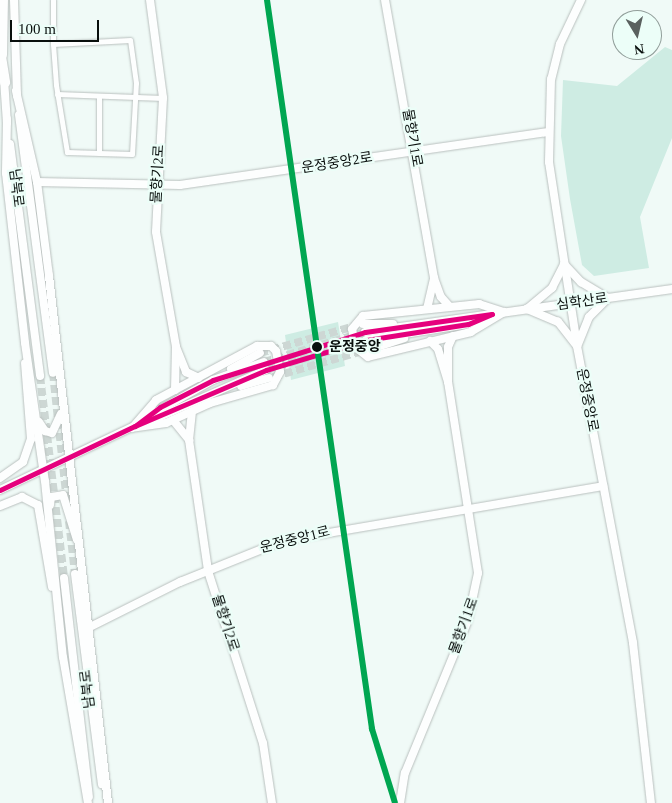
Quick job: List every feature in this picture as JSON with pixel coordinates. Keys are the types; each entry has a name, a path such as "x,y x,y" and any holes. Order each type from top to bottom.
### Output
{"highway":[{"path":"0,50 4,83"}],"street":[{"name":"남북로","path":"4,0 4,83 7,119 40,376"},
{"name":"남북로","path":"14,0 16,91 53,373"},
{"path":"53,0 53,44 57,94 67,152 132,154 136,97 130,40 53,44"},
{"name":"물향기2로","path":"150,0 163,98 156,185 157,239 176,347"},
{"name":"물향기1로","path":"385,0 415,151 434,278"},
{"name":"운정중앙로","path":"581,0 558,53 547,132 577,346 633,643 651,803"},
{"path":"16,91 37,182 62,406 82,556 108,803"},
{"path":"57,94 163,98"},
{"path":"99,96 99,153"},
{"path":"7,119 6,173 25,343 44,468 61,628"},
{"name":"운정중앙2로","path":"37,182 156,185 241,179 547,132"},
{"path":"564,264 581,282 608,298 589,317 577,346 558,322 527,309 552,288 564,264"},
{"path":"434,278 441,298 450,307"},
{"path":"427,309 434,278"},
{"name":"심학산로","path":"492,314 672,289"},
{"path":"479,304 504,312 471,332 368,357 358,352 352,329 363,316 479,304"},
{"path":"492,314 468,324 425,331 366,336 415,324 492,314"},
{"path":"363,324 415,324"},
{"path":"368,350 425,331"},
{"path":"448,382 448,347 452,336"},
{"path":"430,341 438,348 448,382"},
{"path":"0,478 23,462 31,439 24,378 25,343"},
{"path":"258,346 276,351 280,372 272,385 173,420 133,427 156,400 258,346"},
{"path":"176,347 186,372 199,378"},
{"path":"176,347 176,390"},
{"path":"133,427 160,407 260,353"},
{"path":"0,490 133,427 266,370 213,380"},
{"name":"물향기1로","path":"400,803 405,773 474,601 478,557 448,382"},
{"path":"36,418 45,432 52,433 62,406"},
{"name":"물향기2로","path":"192,412 189,440 208,571 264,743 272,803"},
{"path":"173,420 189,440"},
{"name":"운정중앙1로","path":"90,627 254,550 316,533 470,510 603,486"},
{"path":"48,510 51,497 63,495 82,556"},
{"path":"0,506 22,496 38,505 61,628 89,803"},
{"name":"남북로","path":"75,574 98,765 108,803"},
{"name":"남북로","path":"64,578 89,803"}],"green space":[{"path":"665,47 672,50 672,138 640,217 649,268 594,276 582,265 570,199 561,136 563,80 617,86 649,60 662,60 662,49"},
{"path":"338,322 345,366 291,380 285,335"}],"tunnel":[{"path":"260,353 358,325"},
{"path":"264,362 365,332"},
{"path":"266,370 366,340"},
{"path":"273,377 366,350"},
{"path":"53,373 67,502"},
{"path":"40,376 64,578"},
{"path":"69,521 75,574"}],"transit line":[{"path":"267,0 372,729 395,803"},
{"path":"0,490 135,426 160,407 213,380 365,332 492,314 468,324 366,340 266,370 135,426"}],"place":[{"name":"운정중앙","path":"317,347"}]}
